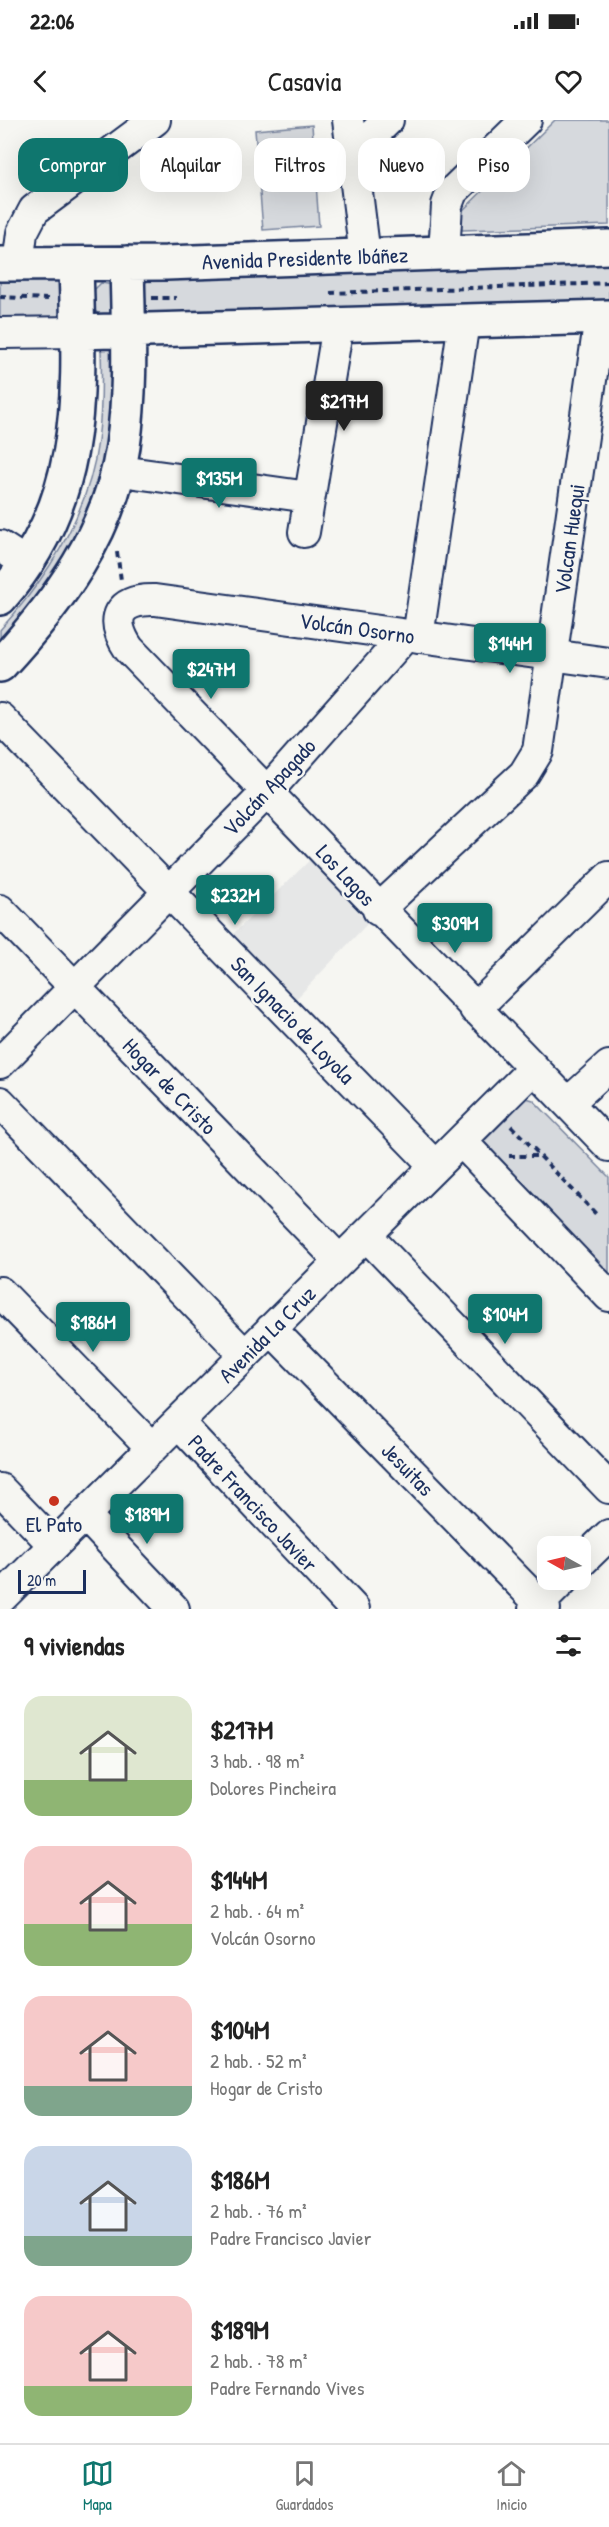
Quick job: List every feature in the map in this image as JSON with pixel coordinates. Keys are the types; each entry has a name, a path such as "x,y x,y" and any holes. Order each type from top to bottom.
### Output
{"main road":[{"name":"Avenida Presidente Ibáñez","path":"9,264 127,263 609,247"},
{"path":"0,665 59,596 81,560 106,504 123,447 128,331 127,263"},
{"path":"0,598 13,554 50,517 72,454 78,404 76,264"},
{"path":"78,332 128,331 333,312 464,321 604,317"}],"street":[{"path":"9,264 34,210 155,120"},
{"path":"348,120 354,153 365,256"},
{"path":"354,153 388,120"},
{"path":"444,253 447,205 452,192 526,120"},
{"path":"304,532 333,312"},
{"name":"Volcan Huequi","path":"378,910 531,766 538,752 604,317"},
{"path":"412,636 464,321"},
{"path":"0,333 78,332"},
{"path":"135,473 309,497"},
{"name":"Volcán Osorno","path":"123,613 140,600 155,600 609,663"},
{"name":"Los Lagos","path":"123,613 129,649 378,910 609,1146"},
{"name":"Volcán Apagado","path":"0,1063 267,792 412,636"},
{"name":"San Ignacio de Loyola","path":"0,718 435,1166"},
{"path":"475,1009 609,877"},
{"name":"Hogar de Cristo","path":"0,910 340,1261"},
{"path":"568,1103 609,1066"},
{"name":"Avenida La Cruz","path":"0,1599 435,1166 468,1149 493,1108 534,1068"},
{"path":"0,1102 245,1355"},
{"path":"468,1149 609,1296"},
{"path":"366,1235 609,1488"},
{"name":"Padre Francisco Javier","path":"0,1292 152,1448"},
{"name":"Jesuitas","path":"272,1329 539,1607"},
{"name":"Padre Francisco Javier","path":"178,1422 354,1609"},
{"path":"0,1488 54,1545"},
{"path":"85,1515 174,1609"},
{"path":"591,1552 609,1535"},
{"path":"539,1607 554,1590"}],"path":[{"path":"330,293 609,282"},
{"path":"327,286 333,312"},
{"path":"177,305 176,298 180,291"},
{"path":"151,298 176,298"},
{"path":"116,540 123,613"},
{"path":"493,1108 597,1215"},
{"path":"468,1149 540,1156"}],"shaded area":[{"path":"555,120 609,120 609,225 462,230 458,223 458,215 481,192 530,192 530,144"},
{"path":"312,125 313,138 256,138 255,130"},
{"path":"260,192 317,192 319,226 263,230"},
{"path":"609,258 609,309 147,318 143,311 143,285 152,277"},
{"path":"0,273 35,273 59,280 65,285 61,319 0,323"},
{"path":"101,283 114,285 115,309 111,314 100,315 94,310 92,292"},
{"path":"105,346 113,347 115,412 97,489 69,557 0,646 0,630 34,589 49,566 63,543 86,494 98,441 101,349"},
{"path":"311,859 368,923 296,999 230,937"},
{"path":"523,1097 533,1100 609,1177 609,1283 482,1153 482,1141"}],"place":[{"name":"El Pato","path":"54,1501"}]}
